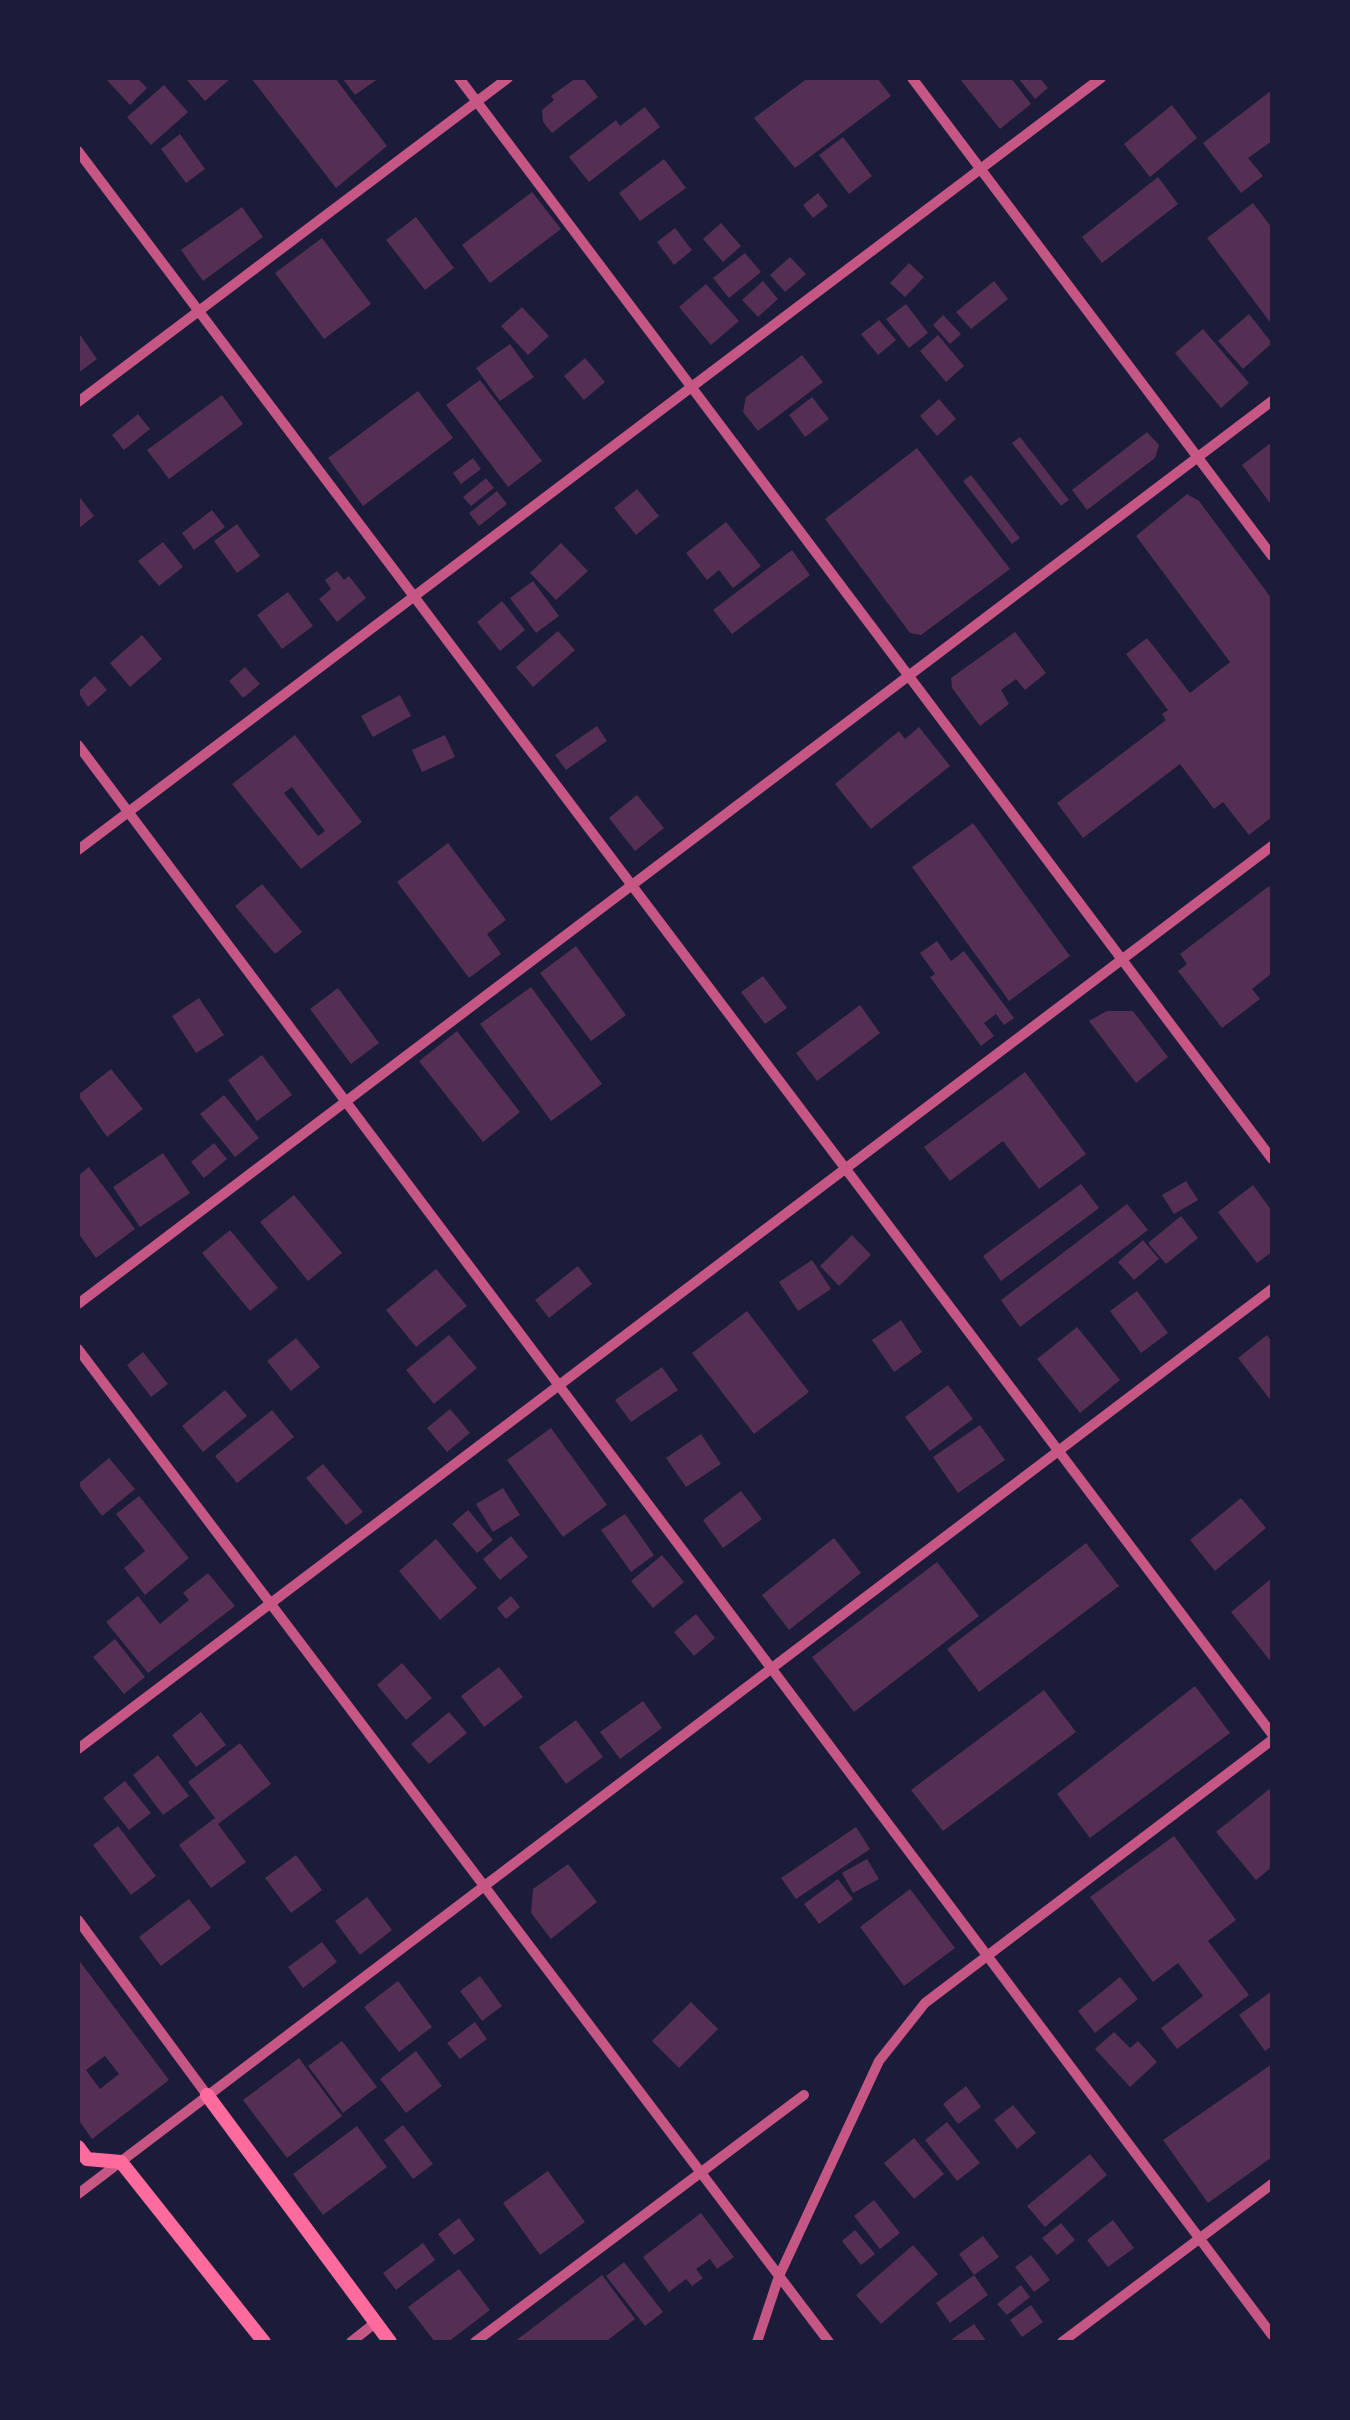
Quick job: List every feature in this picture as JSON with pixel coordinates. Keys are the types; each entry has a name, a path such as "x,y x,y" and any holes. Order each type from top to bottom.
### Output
{"main road":[{"path":"207,2095 390,2342"},
{"path":"78,2147 87,2159 121,2162 264,2342"}],"street":[{"path":"459,78 1272,1159"},
{"path":"78,402 508,78"},
{"path":"912,78 1272,556"},
{"path":"78,850 1101,78"},
{"path":"78,151 1272,1737 925,2003 879,2061 778,2276 757,2342"},
{"path":"78,1304 1272,401"},
{"path":"78,744 1272,2335"},
{"path":"78,1749 1272,846"},
{"path":"78,2194 1272,1289"},
{"path":"78,1349 828,2342"},
{"path":"78,1920 207,2095"},
{"path":"475,2342 804,2095"},
{"path":"1062,2342 1272,2184"},
{"path":"351,2342 375,2323"}],"building":[{"path":"105,78 137,78 147,88 130,105"},
{"path":"185,78 231,78 205,101"},
{"path":"251,78 335,78 387,146 336,188"},
{"path":"342,78 379,78 355,95"},
{"path":"576,78 583,78 598,97 552,133 543,122 542,110 554,100 551,96"},
{"path":"808,78 877,78 891,96 795,168 754,118"},
{"path":"959,78 1011,78 1031,104 1000,129"},
{"path":"1018,78 1040,78 1048,88 1035,99"},
{"path":"164,85 188,112 151,145 127,117"},
{"path":"1272,90 1272,141 1248,158 1263,176 1241,193 1203,143"},
{"path":"1172,105 1197,138 1150,177 1124,144"},
{"path":"645,107 660,127 589,182 569,157 616,120 620,126"},
{"path":"180,134 205,169 186,183 161,149"},
{"path":"843,137 872,176 849,194 819,155"},
{"path":"664,159 686,188 640,221 619,193"},
{"path":"1158,177 1178,204 1102,263 1082,237"},
{"path":"532,192 561,229 490,283 462,245"},
{"path":"818,193 828,206 813,218 803,205"},
{"path":"1253,203 1272,228 1272,325 1207,238"},
{"path":"242,207 263,237 203,281 181,250"},
{"path":"416,217 454,268 425,290 386,240"},
{"path":"721,223 741,246 723,262 703,239"},
{"path":"675,228 692,250 674,265 657,242"},
{"path":"322,238 371,304 324,339 275,273"},
{"path":"745,253 761,272 729,298 713,278"},
{"path":"790,257 806,274 785,292 770,275"},
{"path":"909,263 924,277 905,297 890,283"},
{"path":"763,281 778,299 758,317 742,300"},
{"path":"994,281 1008,299 971,329 956,312"},
{"path":"706,284 739,321 711,345 679,307"},
{"path":"906,304 928,333 909,348 886,319"},
{"path":"522,307 549,336 528,355 501,326"},
{"path":"1249,314 1272,343 1243,369 1218,341"},
{"path":"943,315 961,334 950,344 933,325"},
{"path":"879,320 896,340 878,355 861,334"},
{"path":"1203,329 1249,383 1221,408 1175,353"},
{"path":"78,332 97,359 78,373"},
{"path":"938,335 964,366 946,382 920,351"},
{"path":"510,344 534,377 500,401 476,368"},
{"path":"802,355 823,382 758,431 743,412 746,397"},
{"path":"585,358 605,382 584,400 564,376"},
{"path":"480,380 542,461 508,487 446,405"},
{"path":"418,391 453,438 363,506 328,458"},
{"path":"222,395 243,424 169,479 147,450"},
{"path":"812,397 829,419 805,437 789,415"},
{"path":"939,399 956,419 937,436 920,416"},
{"path":"138,414 150,429 124,450 112,435"},
{"path":"1147,432 1159,445 1155,458 1087,510 1072,490"},
{"path":"1020,437 1069,500 1061,506 1012,443"},
{"path":"1272,442 1272,506 1242,465"},
{"path":"917,448 1010,569 921,635 910,633 825,519"},
{"path":"473,458 481,469 461,484 453,473"},
{"path":"971,475 1020,538 1012,544 963,481"},
{"path":"486,478 494,488 471,506 463,497"},
{"path":"637,489 659,516 636,535 614,508"},
{"path":"497,491 507,504 479,526 469,513"},
{"path":"1187,494 1199,501 1272,599 1272,817 1249,835 1223,802 1214,809 1180,764 1083,838 1057,803 1166,720 1162,714 1168,710 1126,654 1147,638 1190,693 1230,662 1136,536"},
{"path":"78,495 94,516 78,529"},
{"path":"212,510 225,527 194,550 182,533"},
{"path":"726,522 761,566 733,588 719,570 707,580 686,553"},
{"path":"237,524 260,556 237,573 214,541"},
{"path":"163,542 183,567 159,586 138,561"},
{"path":"561,543 588,571 556,600 530,573"},
{"path":"792,550 810,575 732,634 713,610"},
{"path":"337,571 344,580 349,576 366,598 337,622 319,599 331,589 325,580"},
{"path":"533,581 559,616 536,633 510,598"},
{"path":"288,592 313,626 282,649 257,615"},
{"path":"502,601 525,630 500,651 477,622"},
{"path":"558,631 575,650 533,687 516,667"},
{"path":"1015,632 1046,673 1025,690 1016,679 1001,690 1009,704 980,726 952,688 951,678"},
{"path":"142,635 162,659 130,687 110,663"},
{"path":"245,667 260,684 243,698 229,681"},
{"path":"95,676 107,690 88,707 78,692"},
{"path":"400,695 411,716 373,737 361,716"},
{"path":"597,726 607,741 566,770 555,755"},
{"path":"919,727 950,766 871,829 835,784 899,731 905,739"},
{"path":"295,735 362,822 301,869 232,784","holes":["292,787 325,831 318,836 284,793"]},
{"path":"445,735 455,757 422,772 412,750"},
{"path":"637,795 664,828 635,851 609,818"},
{"path":"973,823 1070,956 1009,1001 912,867"},
{"path":"448,843 506,920 487,934 501,954 469,978 397,882"},
{"path":"262,884 302,932 275,954 235,906"},
{"path":"1269,886 1272,973 1252,989 1260,999 1222,1028 1178,971 1187,964 1180,954"},
{"path":"937,941 951,961 964,951 1014,1018 1004,1025 996,1014 984,1023 994,1036 981,1046 930,977 935,974 920,953"},
{"path":"576,946 626,1015 591,1041 540,973"},
{"path":"763,976 787,1008 765,1024 741,992"},
{"path":"531,987 602,1084 551,1121 480,1024"},
{"path":"338,988 379,1043 351,1064 310,1009"},
{"path":"199,998 224,1035 196,1053 172,1016"},
{"path":"860,1005 880,1033 817,1081 796,1053"},
{"path":"1107,1011 1133,1011 1168,1057 1136,1083 1089,1021"},
{"path":"457,1031 520,1112 483,1142 419,1061"},
{"path":"262,1055 292,1095 257,1121 228,1080"},
{"path":"111,1069 143,1109 107,1137 78,1095"},
{"path":"1025,1072 1086,1154 1039,1189 1003,1141 950,1181 924,1147"},
{"path":"224,1095 259,1138 235,1157 200,1114"},
{"path":"214,1143 227,1159 204,1178 191,1162"},
{"path":"163,1153 190,1193 140,1227 113,1187"},
{"path":"89,1167 135,1229 96,1258 78,1233 78,1176"},
{"path":"1186,1181 1198,1200 1174,1214 1162,1195"},
{"path":"1081,1184 1099,1208 1001,1281 983,1256"},
{"path":"1253,1185 1272,1211 1272,1252 1257,1263 1218,1212"},
{"path":"294,1195 342,1253 308,1281 260,1222"},
{"path":"1127,1204 1148,1230 1020,1327 1001,1300"},
{"path":"1181,1216 1198,1238 1166,1264 1148,1243"},
{"path":"230,1230 278,1288 250,1311 202,1253"},
{"path":"852,1235 871,1255 839,1286 820,1266"},
{"path":"1143,1240 1159,1259 1134,1280 1118,1262"},
{"path":"812,1260 831,1289 798,1311 779,1282"},
{"path":"578,1266 592,1284 549,1318 535,1300"},
{"path":"436,1269 467,1306 416,1347 386,1310"},
{"path":"1137,1291 1168,1333 1141,1353 1110,1311"},
{"path":"747,1311 809,1392 754,1434 692,1353"},
{"path":"901,1320 922,1352 894,1372 872,1340"},
{"path":"1077,1327 1120,1380 1080,1413 1037,1359"},
{"path":"449,1335 477,1368 434,1404 406,1370"},
{"path":"1267,1335 1272,1342 1272,1402 1238,1358"},
{"path":"296,1338 320,1367 291,1391 267,1361"},
{"path":"143,1352 168,1384 151,1397 127,1365"},
{"path":"662,1367 678,1390 631,1422 615,1400"},
{"path":"948,1385 973,1419 930,1451 905,1417"},
{"path":"225,1390 247,1416 203,1452 182,1426"},
{"path":"450,1409 470,1433 447,1452 427,1428"},
{"path":"272,1410 294,1437 237,1483 215,1456"},
{"path":"980,1425 1005,1460 958,1493 933,1457"},
{"path":"551,1428 607,1505 563,1537 507,1460"},
{"path":"701,1434 721,1464 686,1487 666,1458"},
{"path":"109,1458 135,1489 102,1516 78,1484"},
{"path":"323,1464 363,1512 346,1525 306,1478"},
{"path":"503,1488 520,1515 493,1532 476,1504"},
{"path":"741,1491 762,1519 723,1548 703,1520"},
{"path":"139,1496 189,1558 145,1595 124,1568 145,1551 116,1514"},
{"path":"1241,1498 1266,1528 1215,1571 1190,1540"},
{"path":"468,1510 493,1540 477,1553 452,1524"},
{"path":"625,1514 654,1555 631,1572 601,1530"},
{"path":"511,1536 528,1557 500,1580 483,1559"},
{"path":"834,1538 861,1573 789,1630 762,1595"},
{"path":"436,1539 477,1588 440,1620 399,1571"},
{"path":"1086,1543 1119,1586 979,1692 947,1649"},
{"path":"662,1555 684,1582 653,1608 631,1581"},
{"path":"937,1562 979,1616 854,1712 812,1657"},
{"path":"208,1573 235,1606 148,1673 106,1622 138,1596 160,1624 189,1600 183,1593"},
{"path":"1272,1578 1272,1663 1231,1612"},
{"path":"511,1596 520,1607 506,1619 497,1608"},
{"path":"696,1614 715,1638 694,1656 674,1632"},
{"path":"115,1639 145,1677 124,1694 93,1657"},
{"path":"402,1663 432,1698 406,1720 377,1685"},
{"path":"499,1667 523,1697 484,1727 461,1696"},
{"path":"1195,1686 1230,1733 1090,1838 1057,1794"},
{"path":"1044,1690 1076,1732 943,1831 911,1790"},
{"path":"643,1701 662,1728 620,1759 600,1732"},
{"path":"201,1712 226,1745 196,1767 172,1735"},
{"path":"449,1712 467,1733 429,1764 411,1744"},
{"path":"576,1720 603,1757 566,1784 539,1747"},
{"path":"240,1743 271,1784 218,1824 246,1862 211,1888 179,1845 215,1818 188,1782"},
{"path":"158,1755 189,1796 163,1815 133,1775"},
{"path":"125,1781 151,1813 129,1830 103,1798"},
{"path":"1272,1787 1272,1867 1256,1880 1216,1832"},
{"path":"118,1826 156,1876 131,1895 93,1845"},
{"path":"856,1827 870,1849 796,1899 781,1878"},
{"path":"1174,1836 1236,1920 1208,1941 1249,1995 1177,2049 1161,2028 1203,1996 1178,1963 1153,1982 1090,1897"},
{"path":"296,1855 322,1890 291,1913 265,1878"},
{"path":"867,1859 879,1879 853,1893 842,1873"},
{"path":"568,1864 597,1902 551,1939 531,1913 533,1889"},
{"path":"838,1879 853,1899 819,1924 804,1904"},
{"path":"910,1889 955,1948 904,1986 860,1927"},
{"path":"367,1897 392,1930 360,1955 335,1921"},
{"path":"189,1899 211,1928 161,1966 139,1937"},
{"path":"322,1942 337,1962 303,1988 288,1967"},
{"path":"78,1959 169,2080 92,2139 78,2119","holes":["105,2056 119,2074 100,2089 86,2070"]},
{"path":"480,1976 502,2006 482,2021 460,1991"},
{"path":"1120,1977 1138,1999 1095,2033 1078,2011"},
{"path":"398,1981 432,2027 399,2052 364,2007"},
{"path":"1272,1991 1272,2046 1265,2051 1239,2015"},
{"path":"691,2002 718,2029 679,2068 652,2041"},
{"path":"475,2022 487,2039 460,2059 447,2043"},
{"path":"1114,2032 1130,2048 1138,2041 1157,2062 1130,2087 1095,2049"},
{"path":"342,2041 377,2087 343,2113 308,2066"},
{"path":"416,2051 442,2086 406,2113 380,2079"},
{"path":"299,2058 342,2116 287,2158 243,2100"},
{"path":"1272,2064 1272,2157 1208,2203 1163,2140"},
{"path":"966,2086 981,2107 958,2124 943,2104"},
{"path":"1013,2105 1036,2133 1017,2149 994,2120"},
{"path":"947,2122 980,2163 957,2181 925,2140"},
{"path":"403,2125 433,2164 413,2179 384,2140"},
{"path":"357,2126 387,2167 323,2215 293,2174"},
{"path":"914,2138 944,2174 914,2199 884,2163"},
{"path":"1090,2154 1107,2175 1045,2227 1027,2206"},
{"path":"548,2171 585,2222 540,2255 503,2203"},
{"path":"874,2200 900,2233 880,2249 854,2216"},
{"path":"701,2213 734,2257 717,2269 710,2259 696,2269 703,2278 692,2286 686,2279 669,2292 643,2257"},
{"path":"459,2218 475,2240 454,2255 438,2234"},
{"path":"1113,2220 1134,2248 1108,2267 1087,2240"},
{"path":"1061,2223 1075,2240 1057,2255 1042,2238"},
{"path":"855,2230 875,2254 861,2265 842,2241"},
{"path":"983,2236 999,2257 974,2275 959,2254"},
{"path":"423,2243 435,2260 396,2290 383,2273"},
{"path":"913,2245 938,2274 881,2324 856,2295"},
{"path":"1031,2255 1050,2280 1034,2292 1015,2267"},
{"path":"624,2262 663,2312 645,2326 606,2276"},
{"path":"459,2269 490,2310 448,2342 435,2342 408,2307"},
{"path":"602,2275 635,2319 608,2340 514,2342"},
{"path":"974,2275 988,2295 950,2323 936,2303"},
{"path":"1021,2285 1030,2297 1007,2315 997,2304"},
{"path":"1031,2305 1043,2322 1022,2337 1010,2320"},
{"path":"974,2324 987,2342 954,2342 952,2339"}]}
